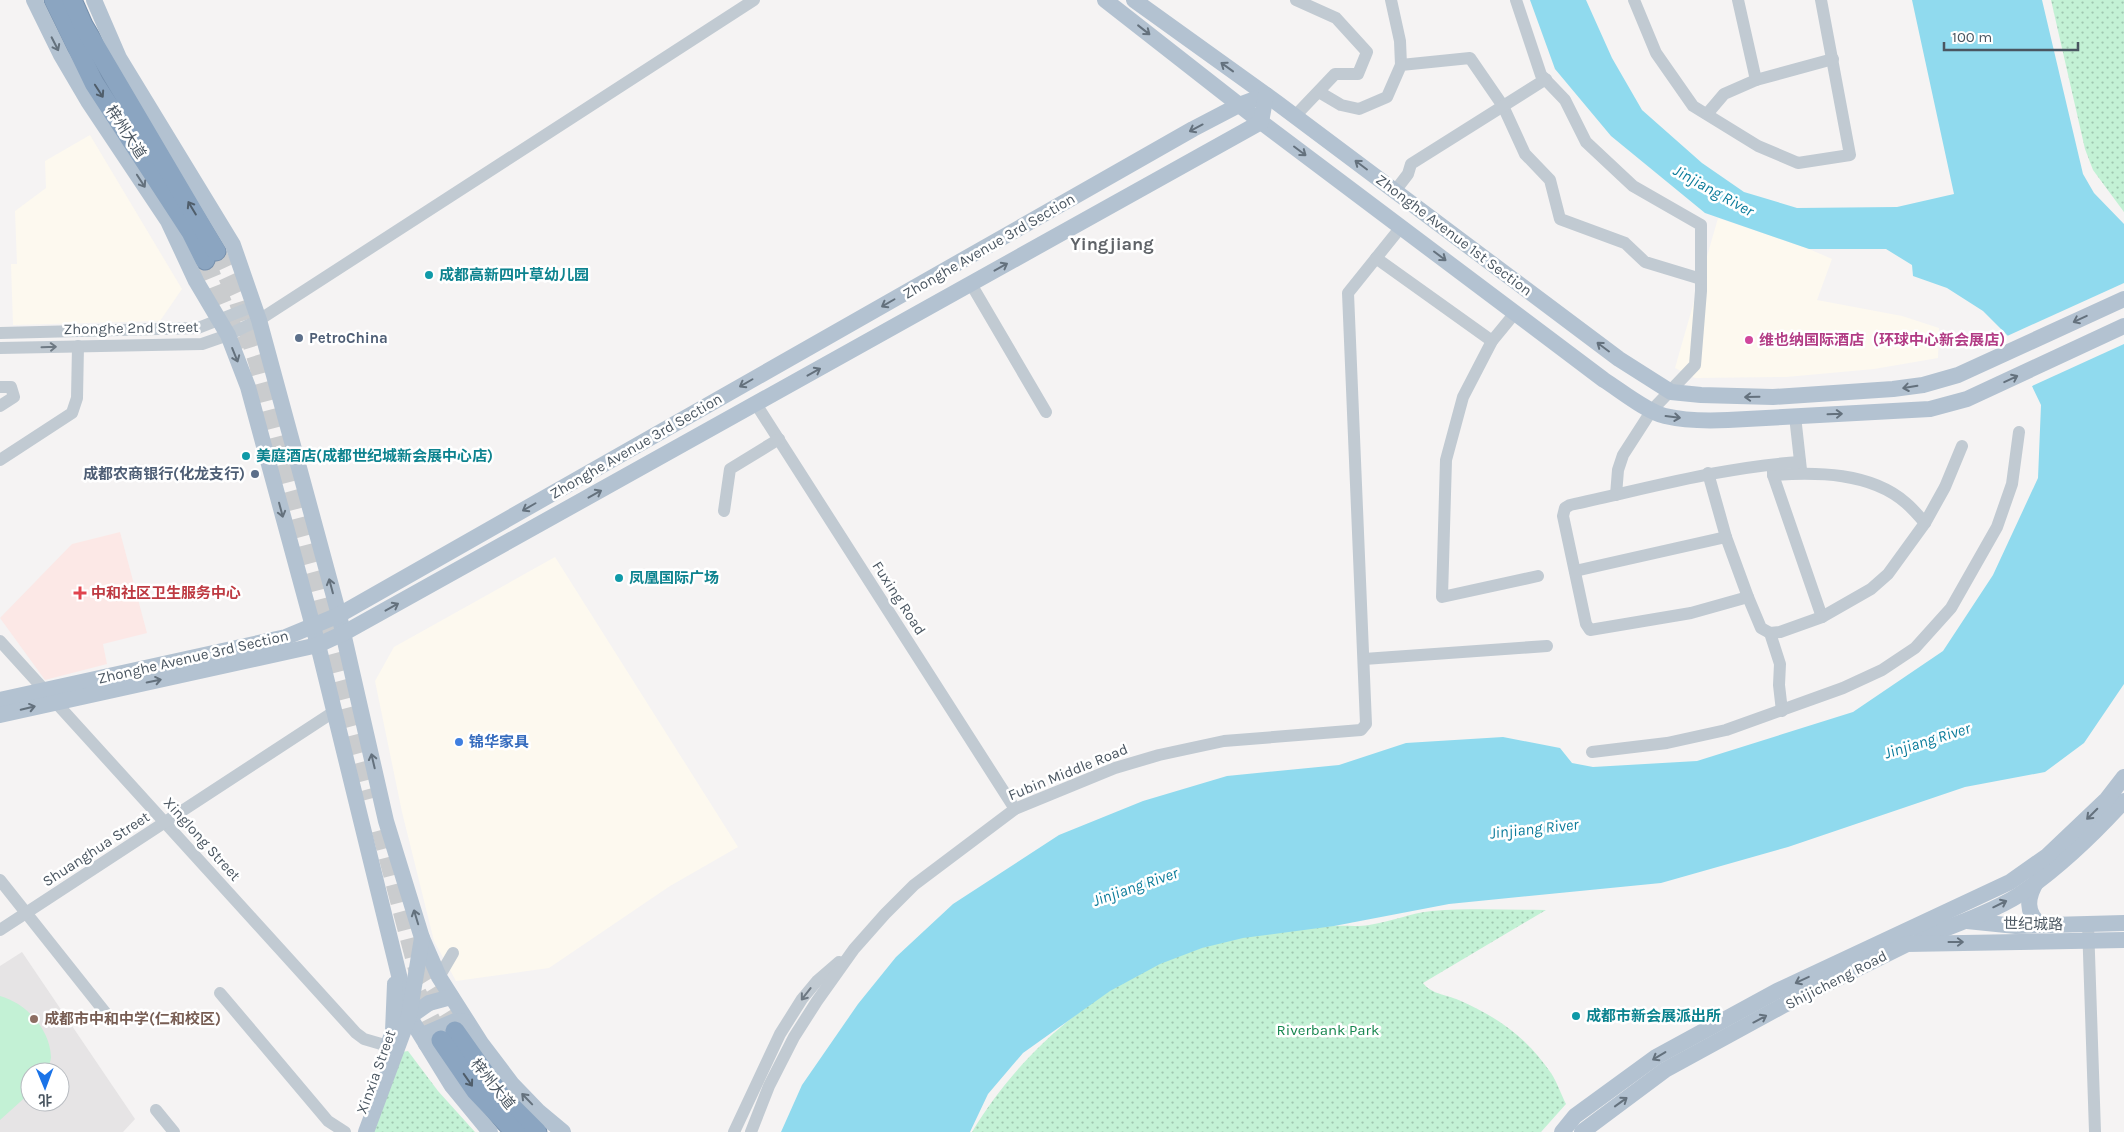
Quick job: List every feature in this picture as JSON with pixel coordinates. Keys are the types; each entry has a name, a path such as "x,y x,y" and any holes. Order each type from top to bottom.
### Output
{"highway":[{"name":"梓州大道","path":"54,0 94,83 191,232 211,255 83,25 72,0"},
{"name":"梓州大道","path":"447,1034 476,1091 514,1132"},
{"name":"梓州大道","path":"447,1034 501,1096 537,1132"}],"main road":[{"path":"34,0 61,55 84,93 168,221 196,281 228,335 248,387 335,711 410,1016"},
{"path":"94,0 119,58 233,246 256,313 344,633 386,821 422,938 451,998 447,1034 452,1086 490,1132"},
{"path":"1105,0 1261,122 1604,380 1664,416 1700,421 1892,412 1930,408 1967,399 2124,326"},
{"name":"Zhonghe Avenue 1st Section","path":"1134,0 1296,116 1619,359 1671,392 1727,397 1800,395 1893,389 1923,384 1958,375 2124,299"},
{"path":"1261,122 1266,95"},
{"name":"Zhonghe Avenue 3rd Section","path":"0,715 50,696 286,637 339,615 1239,105 1266,95"},
{"name":"Zhonghe Avenue 3rd Section","path":"0,700 50,696 318,645 344,633 1261,122"},
{"name":"Shijicheng Road","path":"1562,1132 1575,1116 1656,1057 1777,992 2010,882 2047,856 2106,799 2124,777"},
{"path":"1907,944 1966,920 2018,895 2073,852 2124,801"},
{"path":"2037,880 2031,891 2029,906 2034,920 2041,925"},
{"name":"世纪城路","path":"1942,915 2016,926 2124,923"},
{"name":"Xinxia Street","path":"366,1132 410,1016 422,938"},
{"name":"Shijicheng Road","path":"1582,1132 1665,1070 1784,1005 1907,944 2124,940"},
{"name":"Xinxia Street","path":"354,1132 390,1038 396,1000 394,952"},
{"path":"390,1038 410,1016 430,1003 451,998"},
{"path":"410,1016 447,1034 512,1084 539,1112 563,1132"}],"street":[{"path":"256,313 754,0"},
{"path":"1296,0 1336,18 1367,52 1358,74 1335,74 1296,116"},
{"path":"1319,92 1341,105 1359,109 1387,96 1401,65 1400,41 1391,0"},
{"path":"1516,0 1541,75 1565,100 1586,142 1633,186 1701,225 1701,279 1695,365 1652,410 1623,455 1618,470 1616,495"},
{"path":"1634,0 1656,53 1693,106 1758,146 1798,163 1850,155 1821,0"},
{"path":"1738,0 1756,80"},
{"path":"1401,65 1470,58 1503,106 1525,154 1550,180 1560,219 1625,243 1645,262 1701,279"},
{"path":"1707,114 1724,94 1756,80 1833,59"},
{"path":"1395,191 1408,174 1411,164 1546,79"},
{"path":"1401,227 1348,293 1364,659 1547,646"},
{"path":"1376,258 1492,342"},
{"path":"971,284 1046,412"},
{"path":"1515,312 1492,342 1463,397 1446,460 1442,596 1538,576"},
{"name":"Zhonghe 2nd Street","path":"0,333 198,328 219,320 256,313"},
{"name":"Zhonghe 2nd Street","path":"0,348 202,344 228,335 256,313"},
{"path":"0,460 72,413 76,398 78,346"},
{"path":"0,387 11,387 14,396 0,406"},
{"name":"Fuxing Road","path":"756,404 1015,809"},
{"path":"1795,416 1801,467"},
{"path":"1592,752 1676,741 1726,730 1843,688 1882,670 1915,648 1951,608 1997,527 2012,484 2019,432"},
{"path":"724,511 730,469 778,439"},
{"path":"1708,473 1726,537 1761,628 1770,633 1780,632 1822,617 1871,589 1888,574 1925,523 1944,487 1962,446"},
{"path":"1748,597 1691,613 1590,630 1586,624 1563,516 1565,508 1570,505 1708,473 1801,467 1853,478 1881,487 1905,502 1925,523"},
{"path":"1773,470 1822,617"},
{"path":"1575,571 1726,537"},
{"path":"1770,633 1780,664 1779,685 1782,711"},
{"name":"Xinglong Street","path":"0,641 356,1033 364,1039 390,1038"},
{"name":"Fubin Middle Road","path":"751,1132 768,1086 794,1037 817,1001 854,949 914,885 1015,809 1112,769 1224,740 1361,730 1366,724 1367,718 1364,659"},
{"name":"Shuanghua Street","path":"0,930 335,711"},
{"path":"0,880 108,1016"},
{"path":"2088,924 2095,1132"},
{"path":"734,1132 780,1034 802,999 817,981 854,949"},
{"path":"759,1132 769,1102 789,1059 854,949"},
{"path":"439,976 453,953"},
{"path":"220,993 328,1121 345,1132"},
{"path":"156,1110 174,1132"}],"shaded area":[{"path":"90,135 182,289 160,321 13,325 11,264 17,264 15,211 46,188 45,161"},
{"path":"1718,218 1809,249 1832,259 1817,300 1902,316 1939,328 1938,358 1874,369 1786,377 1695,378 1675,368"},
{"name":"中和社区卫生服务中心","path":"120,532 147,633 103,644 107,664 45,680 0,618 72,544"},
{"path":"555,557 738,847 670,886 549,968 456,981 434,941 402,812 375,681 394,647"},
{"name":"成都市中和中学(仁和校区)","path":"22,952 135,1119 123,1132 0,1132 0,966"}],"green space":[{"path":"2051,0 2124,0 2124,212 2093,170 2085,149"},
{"name":"Riverbank Park","path":"1475,909 1546,910 1423,983 1431,990 1461,1001 1488,1014 1522,1039 1542,1061 1553,1077 1566,1104 1541,1132 972,1132 996,1097 1023,1063 1054,1033 1088,1006 1124,982 1163,962 1203,947 1277,932 1331,926 1369,925 1432,911"},
{"path":"0,996 10,999 35,1019 41,1027 50,1047 51,1060 50,1062 20,1062 20,1102 0,1120"},
{"path":"408,1051 438,1091 475,1132 370,1132 402,1052"}],"water":[{"name":"Jinjiang River","path":"1530,0 1586,0 1612,58 1642,110 1702,163 1744,192 1797,208 1897,207 1954,194 1912,0 2042,0 2083,174 2094,193 2124,224 2124,684 2084,743 2045,772 1965,787 1788,847 1661,883 1449,904 1334,926 1243,938 1202,948 1160,964 1110,991 1023,1053 988,1094 970,1132 781,1132 802,1085 858,1004 896,957 953,904 1059,835 1143,801 1227,776 1339,765 1406,743 1503,737 1560,748 1572,763 1593,767 1697,761 1853,712 1943,651 1993,575 2038,478 2041,405 2008,336 1983,311 1947,288 1913,276 1912,265 1886,249 1809,249 1705,213 1611,136 1555,69"}],"pier":[{"path":"2124,283 2124,344 2030,387 2005,337"}],"tunnel":[{"path":"216,251 237,297 258,363 373,798"},
{"path":"205,260 241,349"},
{"path":"381,830 418,971 455,1031"},
{"path":"417,993 441,1040"}],"place":[{"name":"成都高新四叶草幼儿园","path":"429,275"},
{"name":"PetroChina","path":"299,338"},
{"name":"维也纳国际酒店（环球中心新会展店）","path":"1749,340"},
{"name":"美庭酒店(成都世纪城新会展中心店)","path":"246,456"},
{"name":"成都农商银行(化龙支行)","path":"255,474"},
{"name":"凤凰国际广场","path":"619,578"},
{"name":"中和社区卫生服务中心","path":"80,593"},
{"name":"锦华家具","path":"459,742"},
{"name":"成都市新会展派出所","path":"1576,1016"},
{"name":"成都市中和中学(仁和校区)","path":"34,1019"}],"district":[{"name":"Yingjiang","path":"1112,244"}]}
